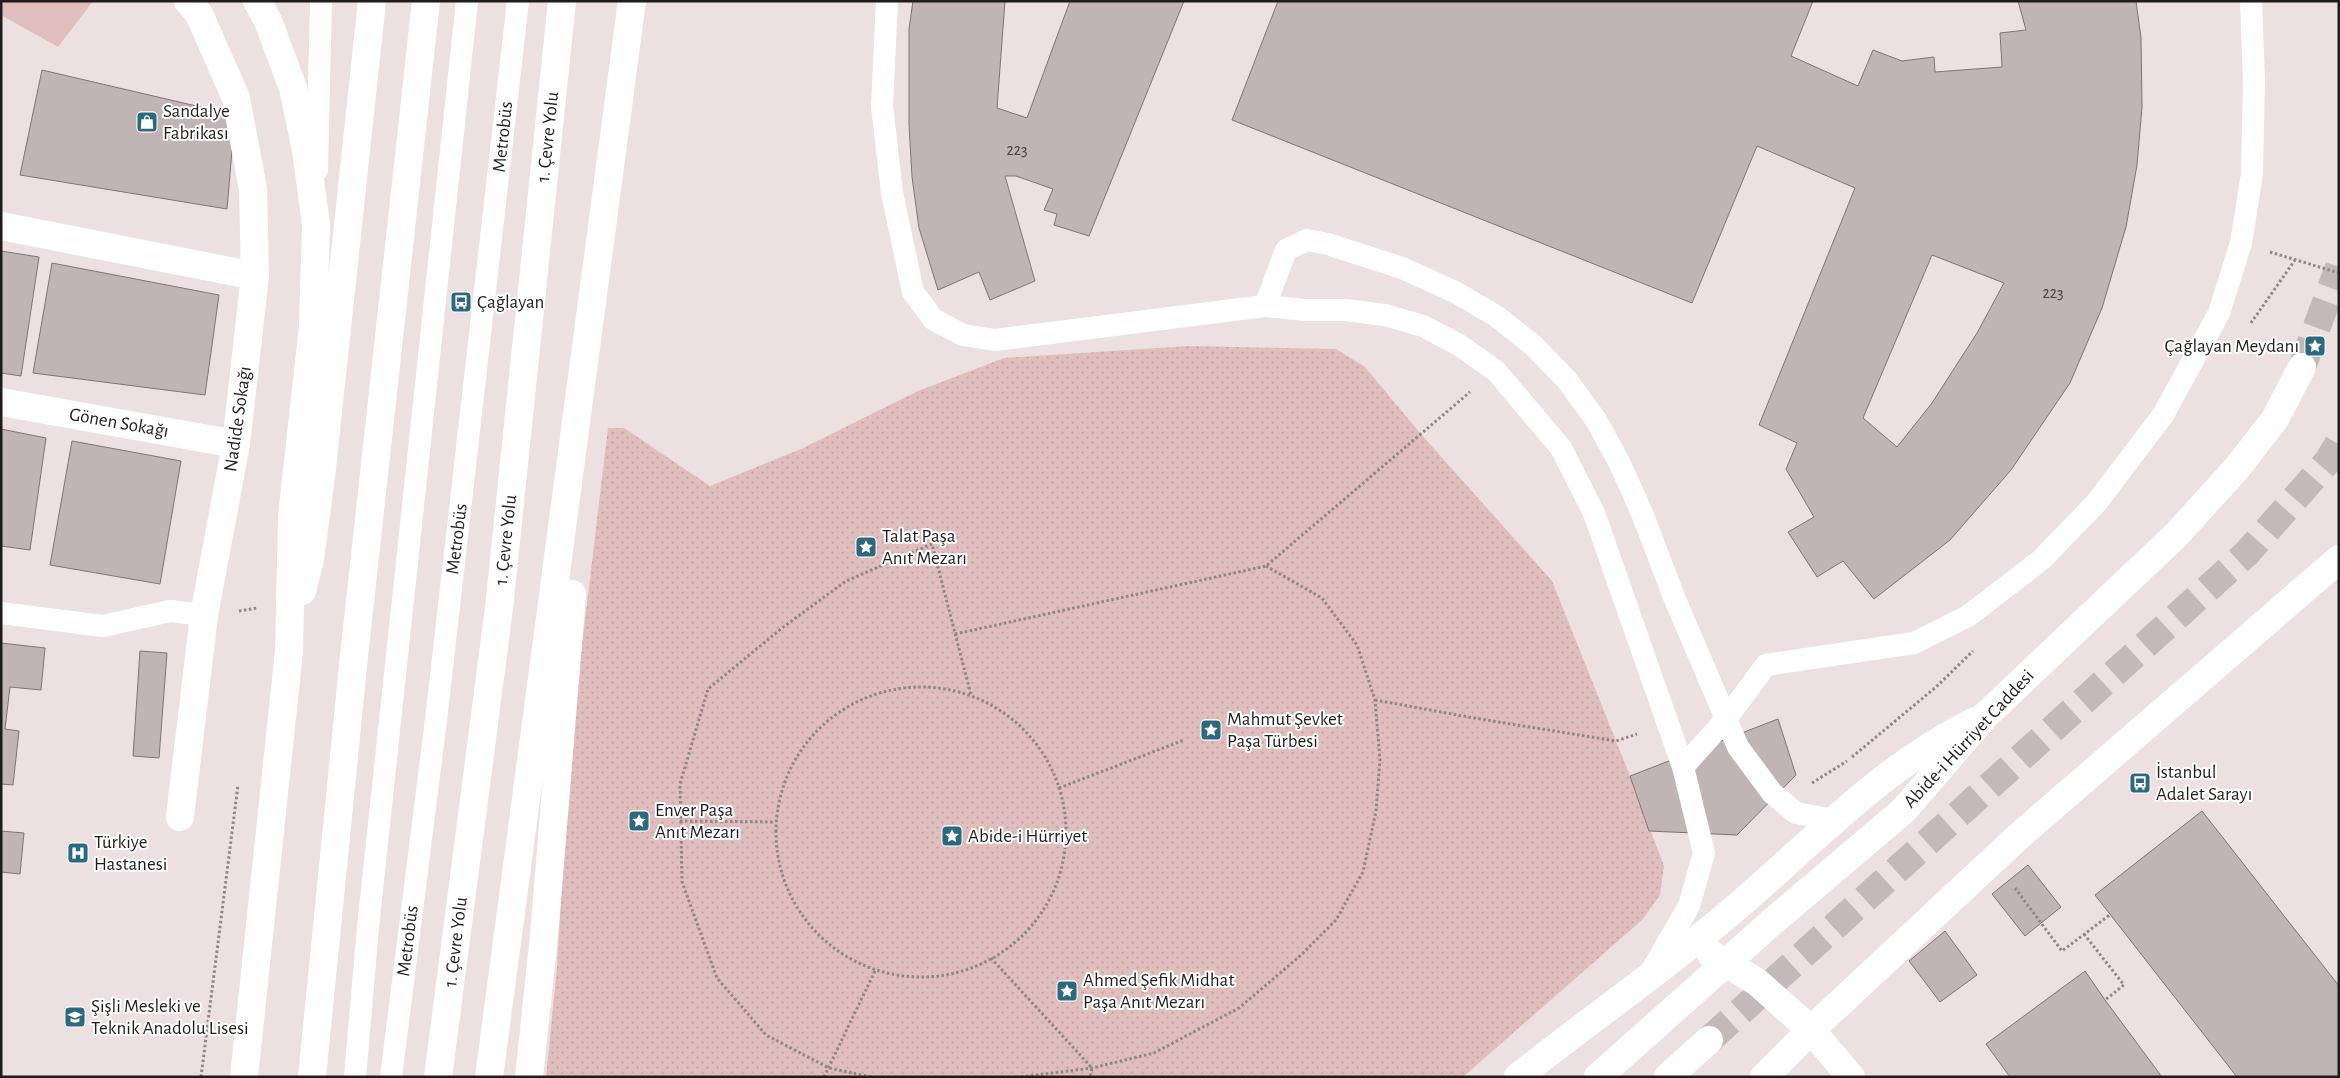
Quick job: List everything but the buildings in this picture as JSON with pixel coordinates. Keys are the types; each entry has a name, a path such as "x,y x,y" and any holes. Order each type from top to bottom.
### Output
{"main road":[{"name":"Nadide Sokağı","path":"180,817 204,615 236,444 255,276 253,189 236,98 199,14 188,1"},
{"path":"244,1077 289,651 292,516 313,326 316,224 306,150 293,88 268,21 257,1"},
{"path":"289,651 310,559 321,477 372,1"},
{"path":"312,1077 354,656 426,1"},
{"name":"1. Çevre Yolu","path":"438,1077 499,608 562,1"},
{"path":"489,1077 580,403 596,257 632,1"},
{"path":"1,226 255,276"},
{"name":"Abide-i Hürriyet Caddesi","path":"1598,1077 1727,962 1904,810 1985,716 2177,534 2237,468 2275,419 2302,367"},
{"name":"Gönen Sokağı","path":"1,402 236,444"},
{"path":"529,1077 545,919 581,482 580,403"},
{"path":"1764,1077 1810,1030 2019,836 2339,559"},
{"path":"1518,1077 1585,1024 1643,984 1691,946 1834,820 1911,759 1945,736 1985,716"},
{"path":"1691,946 1727,962 1757,982 1810,1030 1851,1077"},
{"path":"1668,1077 1709,1040"}],"lane":[{"path":"316,224 321,1"},
{"path":"355,1077 370,907 467,1"},
{"name":"Metrobüs","path":"391,1077 437,710 518,1"},
{"path":"887,1 882,106 892,193 913,292 933,318 962,335 995,340 1265,306 1304,310 1345,310 1385,315 1423,326 1459,345 1496,371 1526,404 1561,448 1594,513 1683,767 1704,853 1689,906 1643,984"},
{"path":"1683,767 1726,719 1766,665 1914,643 1968,616 2041,560 2097,502 2163,415 2219,313 2241,243 2252,174 2254,80 2251,1"},
{"path":"1265,306 1286,250 1306,240 1328,244 1402,268 1455,292 1496,316 1533,345 1566,380 1592,413 1619,462 1642,513 1674,597 1738,747 1772,793 1796,813 1834,820"},
{"path":"1,613 103,626 170,610 204,615"}],"path":[{"path":"2272,253 2339,273"},
{"path":"955,634 1266,566 1420,433 1496,371"},
{"path":"871,1077 828,1068 766,1035 717,978 682,882 680,784 708,689 782,628 846,580 932,544 971,695"},
{"path":"1021,1077 1092,1068 1154,1053 1239,1008 1300,956 1336,920 1363,872 1376,811 1380,759 1375,700 1356,645 1322,598 1266,566"},
{"path":"944,686 989,702 1028,731 1054,771 1059,788 1066,818 1063,866 1044,911 1012,947 970,970 922,979 875,971 832,949 799,913 779,870 775,822 786,774 796,758 812,733 850,703 895,687 944,686"},
{"path":"1375,700 1474,718 1616,740 1668,725"},
{"path":"1059,788 1184,740"},
{"path":"680,821 775,822"},
{"path":"2014,887 2062,951 2111,914"},
{"path":"2084,934 2124,985 2105,1000"},
{"path":"991,958 1092,1068"},
{"path":"824,1077 875,971"},
{"path":"1090,1077 1092,1068"}],"shaded area":[{"path":"1,1 93,1 58,47 1,15"},
{"path":"1189,346 1336,349 1365,367 1420,433 1552,581 1664,866 1660,895 1642,920 1463,1077 546,1077 557,967 570,745 608,428 624,428 710,486 801,449 918,391 1004,358"}],"tunnel":[{"path":"2302,367 2339,267"},
{"path":"1709,1040 2247,553 2328,461 2339,443"}],"place":[{"name":"Sandalye Fabrikası","path":"147,122"},
{"name":"Çağlayan","path":"461,302"},
{"name":"Çağlayan Meydanı","path":"2315,346"},
{"name":"Talat Paşa Anıt Mezarı","path":"866,547"},
{"name":"Mahmut Şevket Paşa Türbesi","path":"1211,730"},
{"name":"İstanbul Adalet Sarayı","path":"2140,783"},
{"name":"Enver Paşa Anıt Mezarı","path":"639,821"},
{"name":"Abide-i Hürriyet","path":"952,836"},
{"name":"Türkiye Hastanesi","path":"78,853"},
{"name":"Ahmed Şefik Midhat Paşa Anıt Mezarı","path":"1067,991"},
{"name":"Şişli Mesleki ve Teknik Anadolu Lisesi","path":"75,1017"}]}
